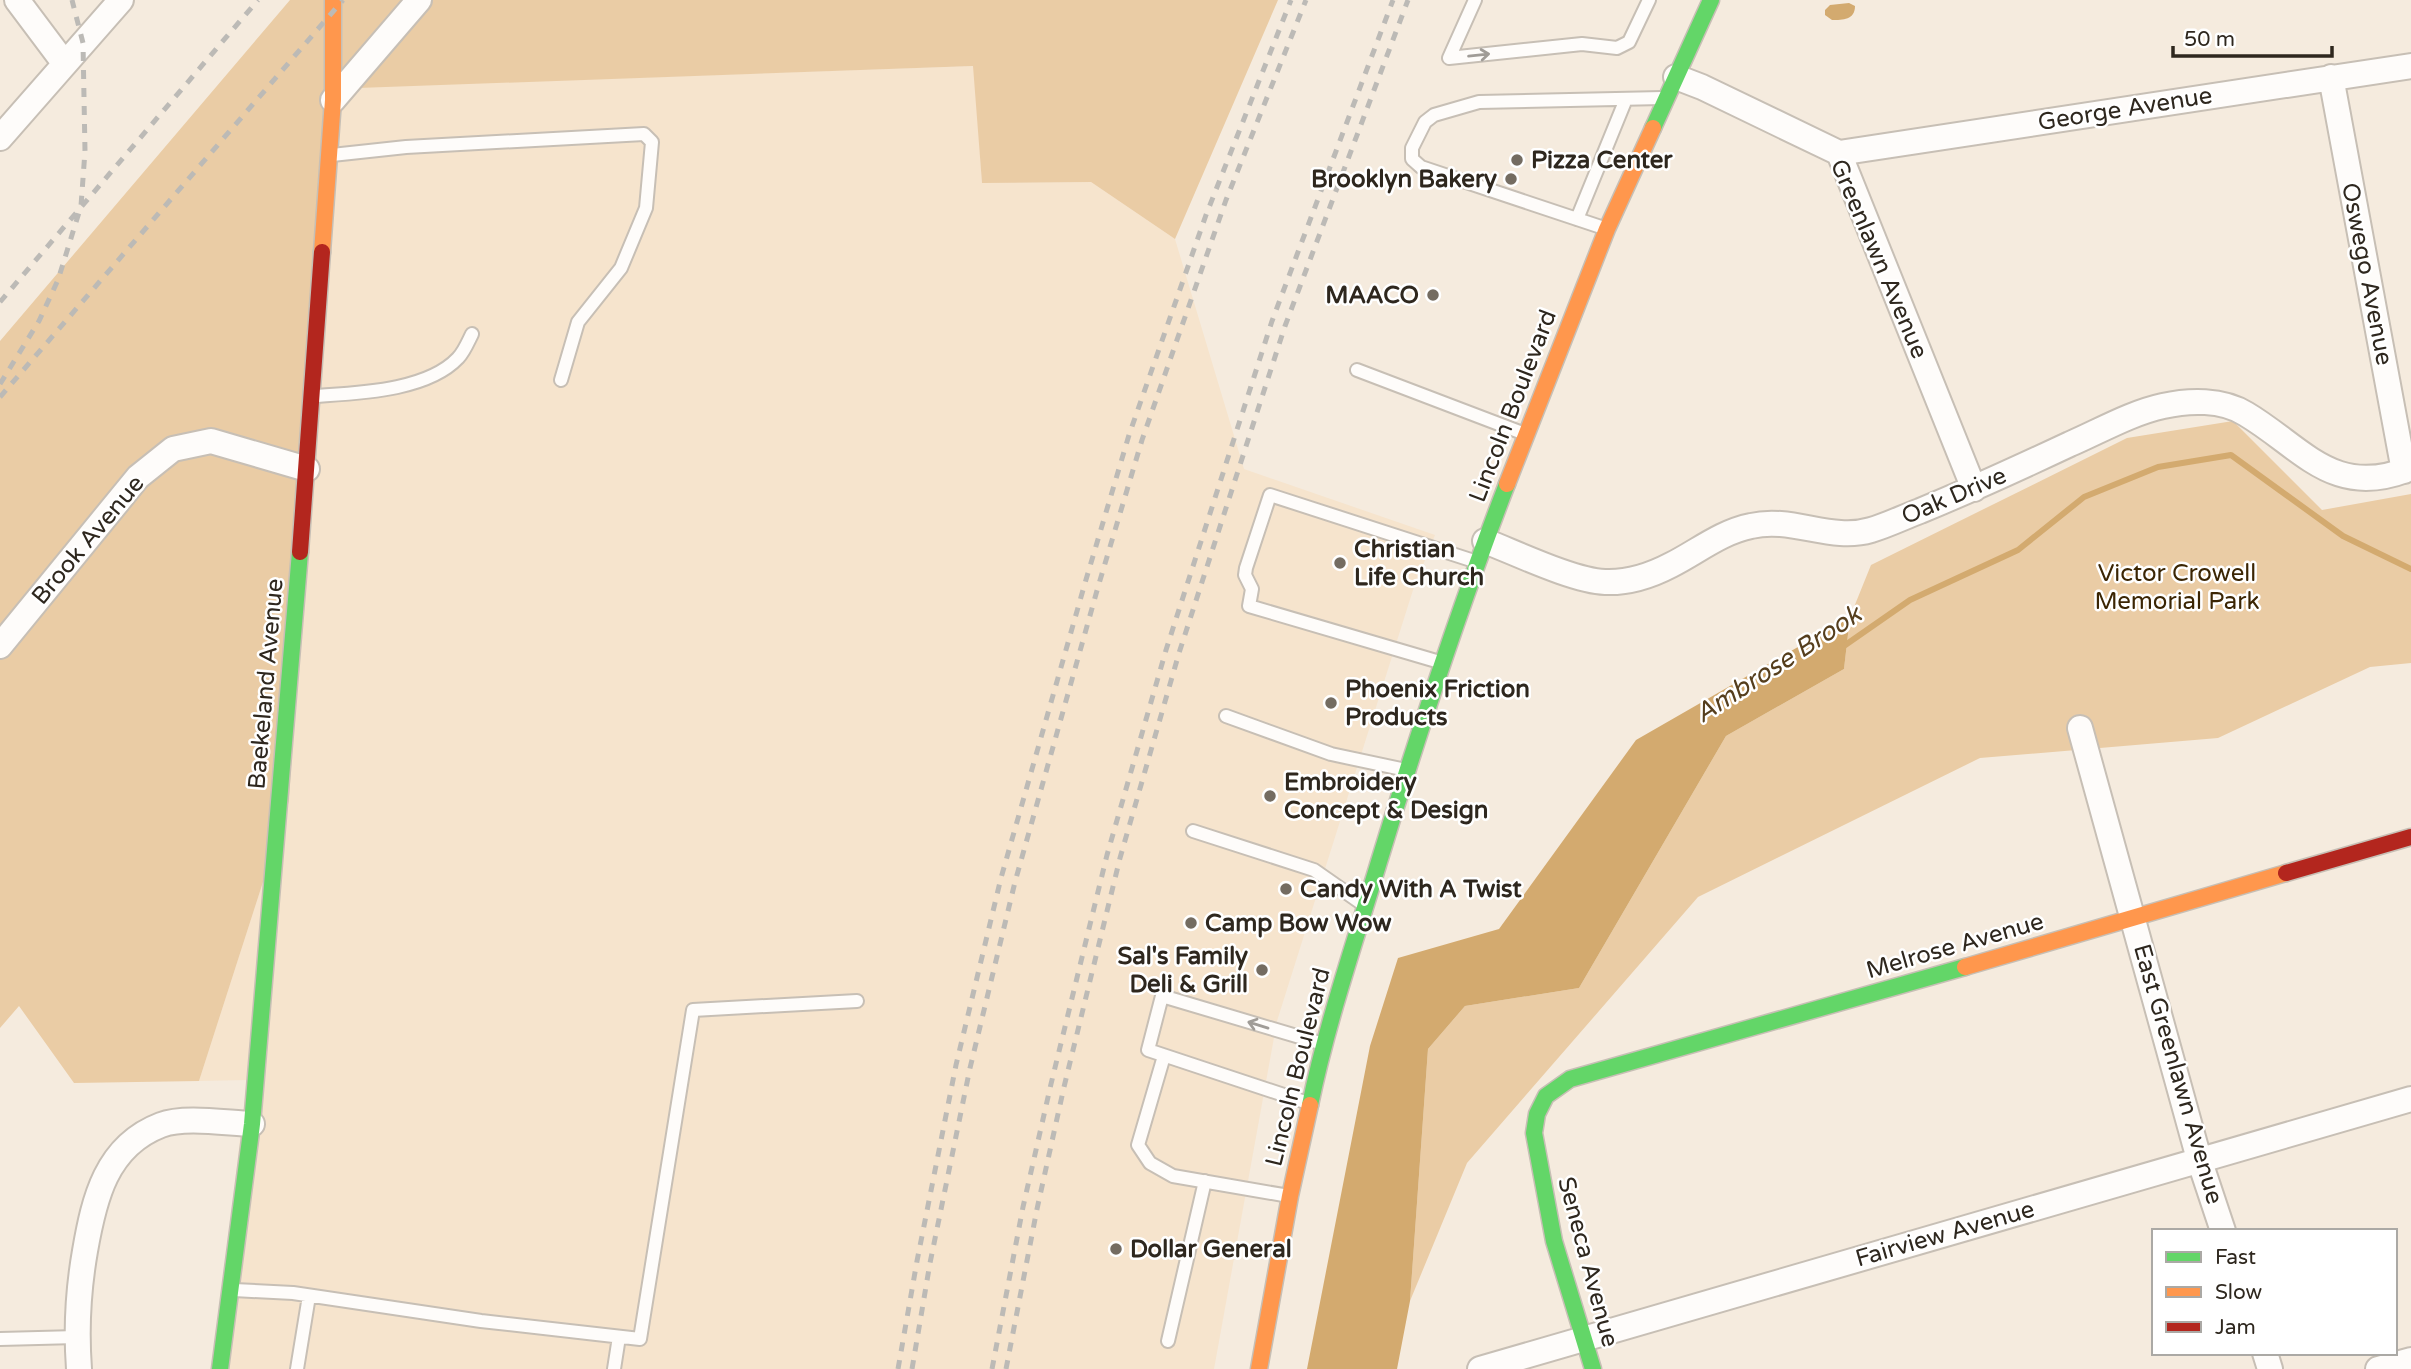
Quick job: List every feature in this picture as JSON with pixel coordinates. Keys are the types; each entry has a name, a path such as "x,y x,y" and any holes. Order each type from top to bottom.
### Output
{"street":[{"path":"17,0 65,64"},
{"path":"0,138 121,0"},
{"name":"Baekeland Avenue","path":"220,1369 252,1124 307,468 333,100 333,0"},
{"path":"333,100 419,0"},
{"name":"Lincoln Boulevard","path":"1259,1369 1290,1196 1323,1044 1406,771 1482,552 1607,229 1711,0"},
{"name":"George Avenue","path":"1839,153 2411,66"},
{"name":"Oswego Avenue","path":"2331,77 2407,470"},
{"name":"Greenlawn Avenue","path":"1671,88 1702,87 1839,153 1974,489"},
{"name":"Oak Drive","path":"1482,552 1582,578 1604,582 1627,581 1651,575 1735,530 1753,525 1793,525 1850,535 1872,530 1974,489 2118,422 2161,406 2188,402 2229,406 2245,413 2306,458 2345,476 2369,478 2407,470"},
{"name":"Brook Avenue","path":"0,646 138,477 173,449 211,441 307,468"},
{"name":"East Greenlawn Avenue","path":"2080,728 2199,1159 2222,1229"},
{"name":"Melrose Avenue","path":"1535,1126 1537,1114 1546,1096 1570,1079 1703,1043 2411,837"},
{"name":"Fairview Avenue","path":"1480,1369 2411,1099"},
{"path":"79,1369 76,1337 79,1286 92,1207 106,1175 122,1149 163,1124 252,1124"},
{"name":"Seneca Avenue","path":"1535,1126 1534,1133 1554,1241 1593,1369"},
{"path":"2378,1369 2411,1360"}],"lane":[{"path":"1475,0 1449,58 1582,44 1617,48 1629,42 1649,0"},
{"path":"1607,229 1421,167 1412,159 1412,148 1425,122 1434,115 1479,102 1626,99 1671,88"},
{"path":"1577,219 1626,99"},
{"path":"328,156 406,147 644,134 652,142 646,208 621,268 578,323 561,380"},
{"path":"312,397 387,390 424,378 443,370 460,357 472,334"},
{"path":"1357,370 1526,434"},
{"path":"1443,663 1249,606 1252,589 1245,575 1246,568 1270,495 1417,543 1482,552"},
{"path":"1226,716 1331,754 1406,771"},
{"path":"1194,831 1314,870 1365,905"},
{"path":"1309,1103 1148,1050 1163,996 1323,1044"},
{"path":"230,1289 309,1296 481,1321 640,1339 693,1010 857,1001"},
{"path":"1164,1056 1138,1145 1150,1163 1173,1176 1290,1196"},
{"path":"1168,1342 1205,1181"},
{"path":"297,1369 309,1296"},
{"path":"0,1339 76,1337"},
{"path":"614,1369 619,1337"}],"shaded area":[{"path":"974,66 982,183 1091,182 1175,239 1244,469 1435,535 1413,590 1277,1021 1214,1369 213,1369 247,1080 199,1081 289,801 329,88"}],"green space":[{"path":"290,0 1278,0 1175,239 1091,182 982,183 973,66 330,89 289,801 199,1081 74,1083 19,1006 0,1028 0,341"},
{"name":"Victor Crowell Memorial Park","path":"2233,421 2322,510 2411,494 2411,663 2370,667 2218,738 1980,758 1698,897 1467,1163 1410,1301 1428,1049 1465,1006 1579,988 1726,736 1844,669 1850,617 1871,565 2127,438"}],"water":[{"path":"1849,3 1855,6 1851,17 1832,20 1825,15 1825,10 1830,5"},
{"path":"1850,617 1844,669 1726,736 1579,988 1465,1006 1428,1049 1410,1301 1397,1369 1307,1369 1370,1046 1398,958 1499,929 1636,740"}],"waterway":[{"name":"Ambrose Brook","path":"1841,648 1910,600 2018,550 2084,497 2158,467 2231,455 2343,536 2411,569"}],"railway":[{"path":"0,384 39,321 58,280 81,206 85,151 83,43 72,0"},
{"path":"0,302 258,0"},
{"path":"0,397 343,0"},
{"path":"898,1369 956,1065 1001,878 1085,583 1129,435 1206,215 1291,0"},
{"path":"912,1369 930,1263 970,1068 1015,882 1098,587 1142,440 1226,200 1306,0"},
{"path":"992,1369 1023,1207 1051,1084 1107,855 1166,650 1272,321 1393,0"},
{"path":"1006,1369 1064,1087 1120,858 1179,653 1285,326 1408,0"}],"traffic: fast":[{"path":"1653,128 1711,0"},
{"path":"1310,1105 1333,1014 1408,769 1455,626 1507,484"},
{"path":"220,1369 252,1124 300,552"},
{"path":"1593,1369 1554,1241 1534,1133 1537,1114 1546,1096 1570,1079 1965,967"}],"traffic: slow":[{"path":"322,252 333,100 333,0"},
{"path":"1507,484 1607,229 1653,128"},
{"path":"1965,967 2286,873"},
{"path":"1259,1369 1290,1196 1310,1105"}],"traffic: jam":[{"path":"300,552 322,252"},
{"path":"2286,873 2411,837"}],"place":[{"name":"Pizza Center","path":"1517,160"},
{"name":"Brooklyn Bakery","path":"1511,179"},
{"name":"MAACO","path":"1433,295"},
{"name":"Christian Life Church","path":"1340,563"},
{"name":"Phoenix Friction Products","path":"1331,703"},
{"name":"Embroidery Concept & Design","path":"1270,796"},
{"name":"Candy With A Twist","path":"1286,889"},
{"name":"Camp Bow Wow","path":"1191,923"},
{"name":"Sal's Family Deli & Grill","path":"1262,970"},
{"name":"Dollar General","path":"1116,1249"}]}
